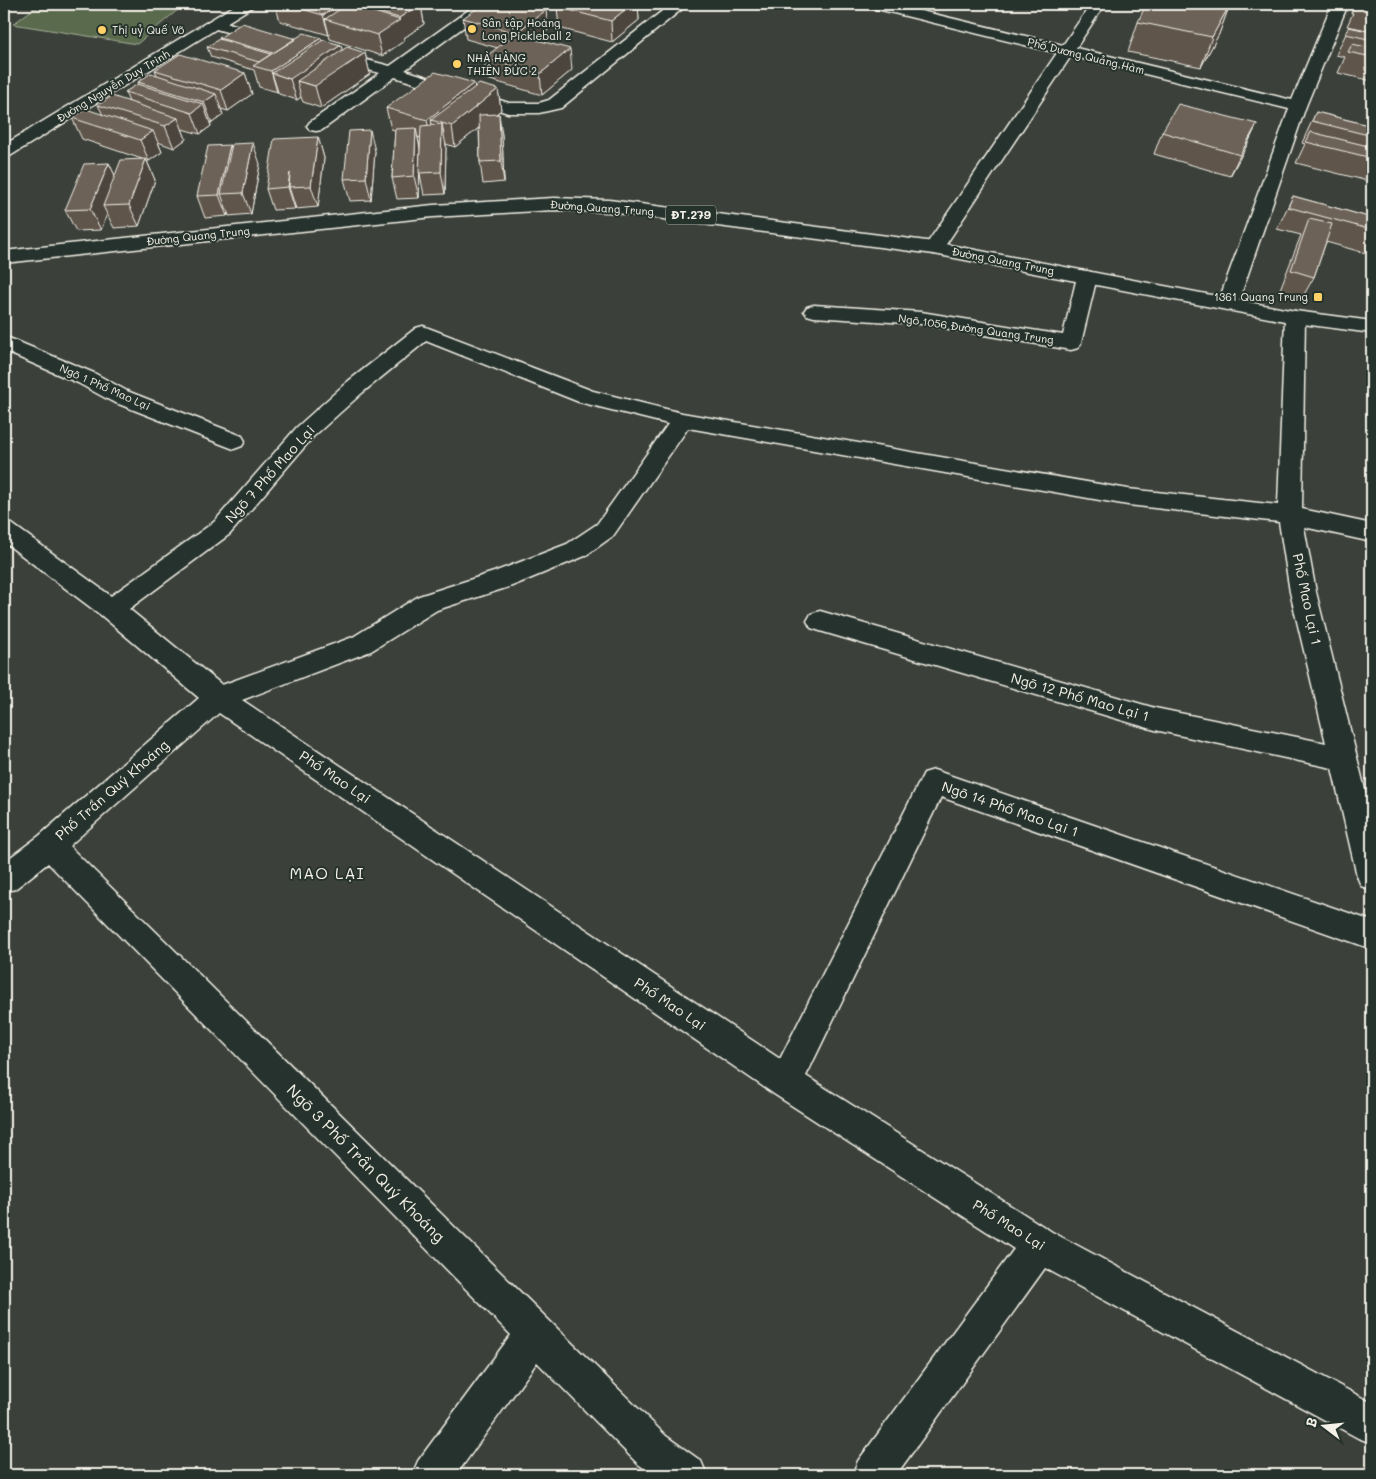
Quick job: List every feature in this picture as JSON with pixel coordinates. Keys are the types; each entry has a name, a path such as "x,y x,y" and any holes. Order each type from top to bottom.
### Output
{"street":[{"name":"Đường Nguyễn Duy Trinh","path":"4,152 247,4"},
{"path":"316,126 487,4"},
{"path":"317,52 392,72 508,108 539,108 555,104 680,4"},
{"name":"Phố Dương Quảng Hàm","path":"874,4 1298,106"},
{"path":"934,248 1098,4"},
{"path":"1228,303 1298,106 1340,4"},
{"path":"214,24 280,42"},
{"name":"Đường Quang Trung","path":"4,257 433,211 554,204 609,206 677,213 934,248 1295,317 1372,327"},
{"name":"Ngõ 1056 Đường Quang Trung","path":"814,311 921,318 1071,342 1087,277"},
{"name":"Phố Mao Lại 1","path":"1295,317 1290,515 1303,592 1372,876"},
{"name":"Ngõ 7 Phố Mao Lại","path":"111,609 222,528 305,432 354,388 423,333 587,398 682,420"},
{"name":"Ngõ 1 Phố Mao Lại","path":"4,343 86,378 119,396 234,441"},
{"path":"218,698 362,644 428,603 503,579 576,550 605,530 682,420 1128,497 1290,515 1372,533"},
{"name":"Phố Mao Lại","path":"4,530 111,609 218,698 786,1082 1039,1245 1372,1424"},
{"name":"Ngõ 12 Phố Mao Lại 1","path":"820,621 1155,719 1344,759"},
{"name":"Phố Trần Quý Khoáng","path":"4,879 49,845 218,698"},
{"name":"Ngõ 14 Phố Mao Lại 1","path":"786,1082 934,782 1372,936"},
{"name":"Ngõ 3 Phố Trần Quý Khoáng","path":"49,845 652,1450 687,1475"},
{"path":"872,1475 1039,1245"},
{"path":"432,1475 534,1333"}],"green space":[{"name":"Thị uỷ Quế Võ","path":"40,4 150,4 180,8 137,44 13,24"}],"building":[{"path":"284,4 340,4 323,15"},
{"path":"348,4 400,20 377,35 325,19"},
{"path":"352,4 420,4 399,18"},
{"path":"483,4 524,4 546,10 516,33 463,18"},
{"path":"562,4 632,4 611,21 557,7"},
{"path":"1146,4 1230,4 1212,37 1138,22"},
{"path":"1372,4 1372,8 1357,5"},
{"path":"242,23 296,39 273,53 219,38"},
{"path":"1349,27 1372,32 1372,40 1346,34"},
{"path":"304,33 321,38 271,71 253,66"},
{"path":"515,34 570,49 540,74 484,58"},
{"path":"219,39 271,54 259,62 207,47"},
{"path":"323,40 341,45 290,79 272,73"},
{"path":"1352,44 1372,48 1372,57 1348,52"},
{"path":"347,47 365,53 315,86 297,81"},
{"path":"180,54 245,73 221,90 155,70"},
{"path":"435,72 474,83 427,120 386,108"},
{"path":"151,73 216,94 204,102 138,82"},
{"path":"138,84 203,104 192,113 125,92"},
{"path":"479,84 498,89 452,126 431,120"},
{"path":"112,96 178,118 165,126 98,105"},
{"path":"1178,104 1257,124 1240,155 1162,132"},
{"path":"86,109 153,131 140,140 72,118"},
{"path":"1316,112 1372,126 1372,136 1312,121"},
{"path":"499,114 501,161 480,162 479,115"},
{"path":"442,124 441,172 419,173 421,126"},
{"path":"416,128 414,176 392,178 395,129"},
{"path":"370,130 366,178 344,179 349,131"},
{"path":"1311,132 1372,147 1372,158 1306,142"},
{"path":"318,137 311,186 289,187 290,173 288,187 266,189 274,139"},
{"path":"253,143 243,193 221,194 232,144"},
{"path":"230,145 219,195 197,196 208,146"},
{"path":"146,159 129,205 103,206 121,160"},
{"path":"109,163 90,209 65,210 84,164"},
{"path":"1293,196 1372,218 1372,230 1288,207"},
{"path":"1309,219 1332,224 1314,277 1291,270"}],"place":[{"name":"Sân tập Hoàng Long Pickleball 2","path":"472,29"},
{"name":"Thị uỷ Quế Võ","path":"102,30"},
{"name":"NHÀ HÀNG THIÊN ĐỨC 2","path":"457,64"},
{"name":"1361 Quang Trung","path":"1318,297"}],"district":[{"name":"MAO LẠI","path":"327,873"}]}
